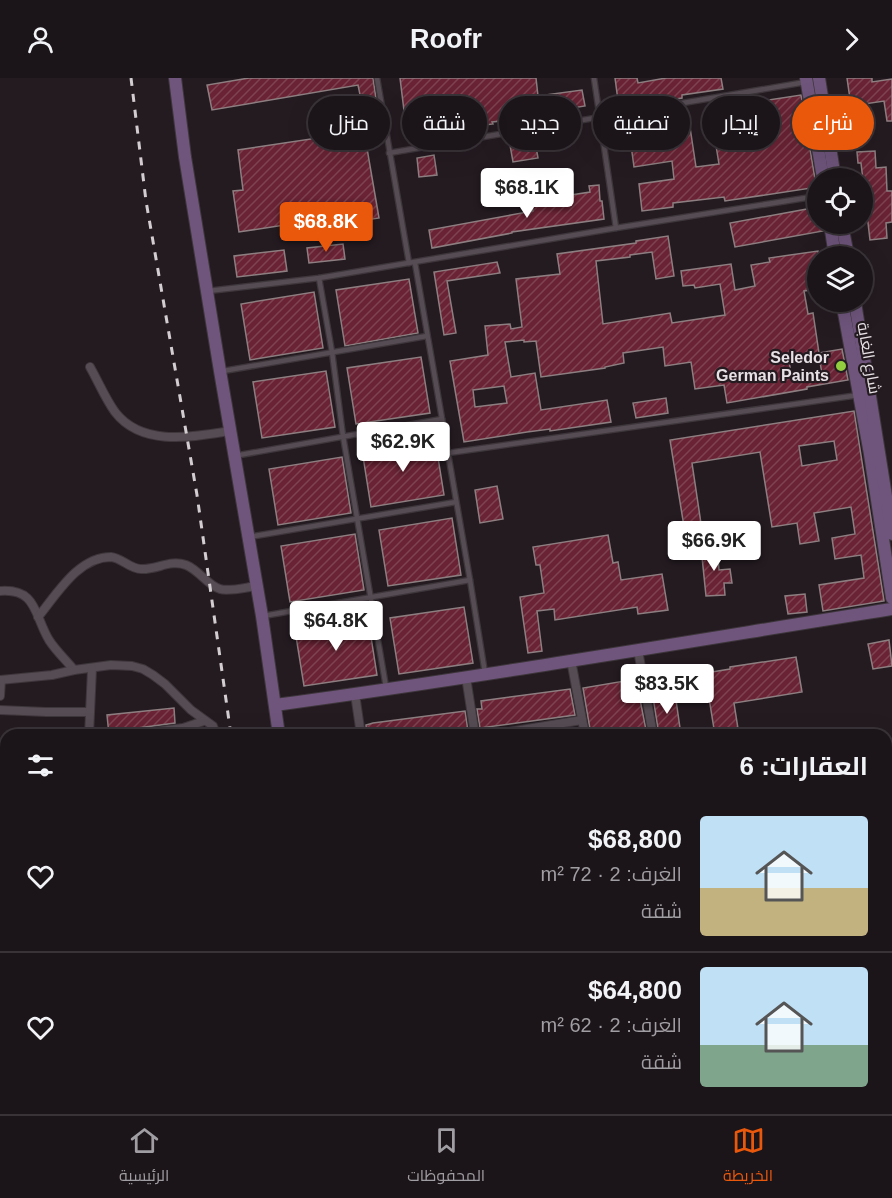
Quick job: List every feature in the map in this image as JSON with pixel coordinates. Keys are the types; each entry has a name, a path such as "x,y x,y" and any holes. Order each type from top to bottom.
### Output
{"street":[{"path":"175,78 185,157 262,616 278,729"},
{"path":"811,79 822,168"},
{"path":"811,79 833,168"},
{"name":"شارع الغابة","path":"844,312 870,454 892,598"},
{"name":"شارع الغابة","path":"857,312 892,534"},
{"path":"90,367 115,412 147,434 164,437 230,431"},
{"path":"39,617 72,574 103,558 115,558 140,569 168,563 182,564 190,567 221,590 257,586"},
{"path":"0,591 23,593 29,598 49,639 74,670"},
{"path":"275,705 892,609"},
{"path":"638,650 652,729"},
{"path":"571,660 584,729"},
{"path":"0,696 1,680 122,664 143,669 153,675 214,729"},
{"path":"89,729 92,669"},
{"path":"466,676 474,729"},
{"path":"355,694 360,729"},
{"path":"0,710 90,712"},
{"path":"527,729 582,720"},
{"path":"189,729 204,721"}],"lane":[{"path":"377,78 408,263"},
{"path":"594,78 597,96"},
{"path":"690,100 811,79"},
{"path":"389,153 593,117"},
{"path":"605,150 616,228"},
{"path":"208,291 319,278 807,198"},
{"path":"415,263 484,674"},
{"path":"319,278 386,689"},
{"path":"220,371 427,336"},
{"path":"447,453 859,395"},
{"path":"234,456 441,419"},
{"path":"248,537 456,502"},
{"path":"262,616 470,580"}],"building":[{"path":"249,78 373,78 376,96 360,96 358,85 212,110 207,85"},
{"path":"400,78 536,78 538,96 499,96 499,121 487,125 487,96 402,96"},
{"path":"615,78 637,78 638,83 666,78 721,78 723,89 682,96 617,96"},
{"path":"847,78 872,78 872,82 892,79 892,121 887,121 884,101 874,103 874,96 850,96"},
{"path":"582,90 585,106 581,107 581,96 538,96"},
{"path":"792,96 792,150 810,150 813,168 807,168 807,189 725,201 724,197 673,203 673,207 642,211 639,184 674,179 672,161 634,167 632,150 690,150 690,127 696,167 719,164 717,150 780,150 780,98"},
{"path":"308,139 308,150 367,150 379,218 324,227 323,219 239,232 233,191 243,190 238,150"},
{"path":"511,150 537,150 538,158 513,162"},
{"path":"875,151 876,168 886,167 887,191 892,191 892,222 886,223 887,238 870,240 869,234 873,234 873,168 862,168 861,163 858,163 857,152"},
{"path":"434,155 437,175 419,177 417,158"},
{"path":"599,185 604,219 512,232 432,248 429,230 533,211 531,201 590,192 589,186"},
{"path":"807,209 807,234 735,247 730,223"},
{"path":"668,236 674,276 656,279 652,252 596,261 603,324 670,313 672,323 725,315 720,284 695,288 694,285 683,286 681,271 731,264 735,290 755,286 751,265 770,262 769,258 807,253 807,291 804,291 807,312 808,314 813,313 819,353 842,349 848,380 727,403 724,385 695,389 691,362 665,366 663,347 623,353 624,363 605,368 541,377 536,341 505,342 511,377 535,373 541,410 607,400 611,422 464,442 450,361 488,355 485,326 510,324 511,329 522,327 516,279 560,274 557,254 636,243 636,241","holes":["819,356 822,374 792,379 789,361","504,386 507,403 475,407 473,390"]},
{"path":"343,244 345,259 309,263 307,248"},
{"path":"284,250 287,271 237,277 234,256"},
{"path":"497,262 500,273 447,281 456,333 444,335 434,272"},
{"path":"409,279 418,333 345,346 336,290"},
{"path":"314,292 323,348 250,360 241,304"},
{"path":"421,357 430,413 356,424 347,368"},
{"path":"326,371 335,427 262,438 253,382"},
{"path":"666,398 668,413 636,418 633,403"},
{"path":"854,411 884,601 823,611 819,585 864,578 861,555 835,559 832,538 855,534 851,507 814,513 819,541 800,544 797,523 772,527 760,452 692,463 703,537 686,539 670,440","holes":["834,441 837,460 802,466 799,446"]},
{"path":"435,439 444,495 371,507 362,450"},
{"path":"342,457 351,513 278,525 269,469"},
{"path":"497,486 503,519 480,523 475,490"},
{"path":"452,518 461,575 388,586 379,530"},
{"path":"355,534 364,590 290,602 281,546"},
{"path":"608,535 613,563 618,562 621,580 662,574 668,610 638,614 637,607 555,620 554,609 537,611 542,651 528,653 520,597 544,593 540,565 536,565 533,547"},
{"path":"717,545 719,570 730,569 732,583 724,583 725,595 706,596 701,547"},
{"path":"805,594 807,612 788,614 785,596"},
{"path":"464,607 473,663 399,674 390,618"},
{"path":"368,618 377,675 304,686 295,630"},
{"path":"889,640 892,666 873,669 868,644"},
{"path":"796,657 802,692 734,703 738,729 714,729 705,673 730,669 730,667"},
{"path":"636,679 646,729 590,729 583,688"},
{"path":"570,689 575,715 480,728 477,709 482,709 481,701"},
{"path":"675,693 680,729 658,729 653,697"},
{"path":"174,708 175,723 130,729 108,729 107,715"},
{"path":"465,711 468,729 366,729 366,725"}],"railway":[{"path":"131,78 146,201 197,495 230,729"}],"place":[{"name":"Seledor German Paints","path":"841,366"}]}
